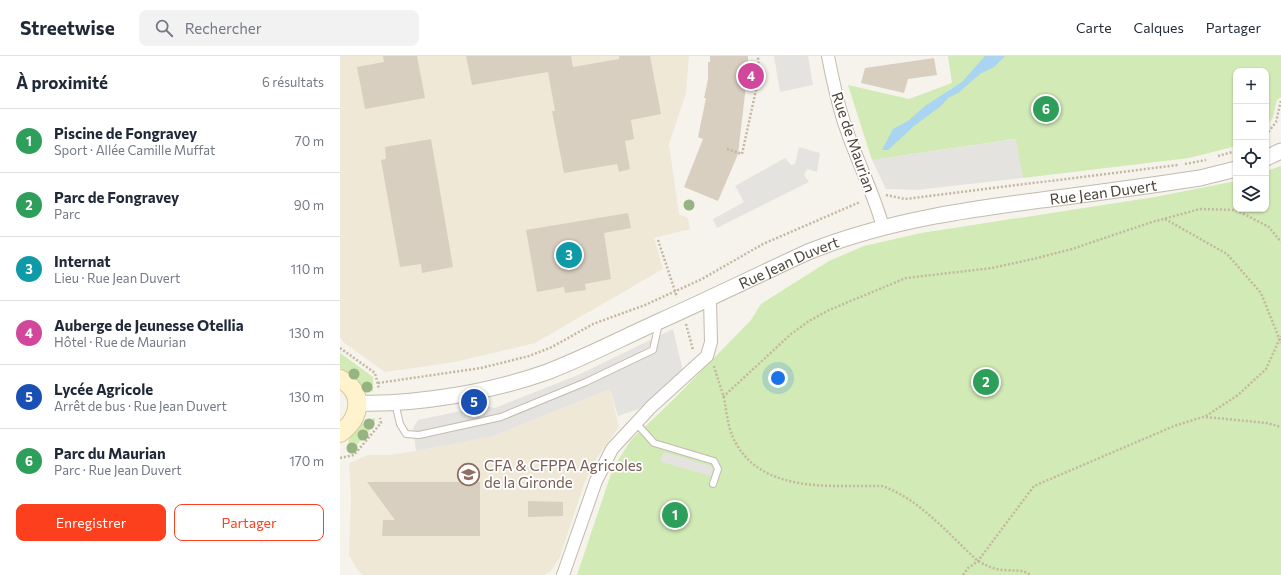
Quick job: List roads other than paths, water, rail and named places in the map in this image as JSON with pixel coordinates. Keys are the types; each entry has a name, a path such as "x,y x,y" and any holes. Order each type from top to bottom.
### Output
{"main road":[{"path":"340,379 350,386 355,394 357,403 353,421 340,433"}],"street":[{"name":"Rue de Maurian","path":"828,56 836,96 847,132 878,208 883,227"},
{"path":"1269,157 1281,151"},
{"name":"Rue Jean Duvert","path":"357,403 395,403 478,390 524,379 586,356 830,243 883,227 963,211 1200,178 1233,171"},
{"path":"564,575 590,497 612,449 636,423 707,356 711,342 710,298"}],"lane":[{"path":"395,403 400,424 406,434 419,435 501,417 586,382 653,350 660,321"},
{"path":"636,423 654,443 714,461 718,469 713,484"}],"water":[{"path":"985,56 1005,56 994,67 980,74 958,93 948,98 941,106 914,126 888,150 882,150 893,129 908,121 925,106 962,82"}],"place":[{"name":"Auberge de Jeunesse Otellia","path":"751,76"},
{"name":"Parc du Maurian","path":"1046,109"},
{"name":"Internat","path":"569,255"},
{"name":"Parc de Fongravey","path":"986,382"},
{"name":"Lycée Agricole","path":"474,402"},
{"name":"CFA & CFPPA Agricoles de la Gironde","path":"469,474"},
{"name":"Piscine de Fongravey","path":"675,515"}]}
